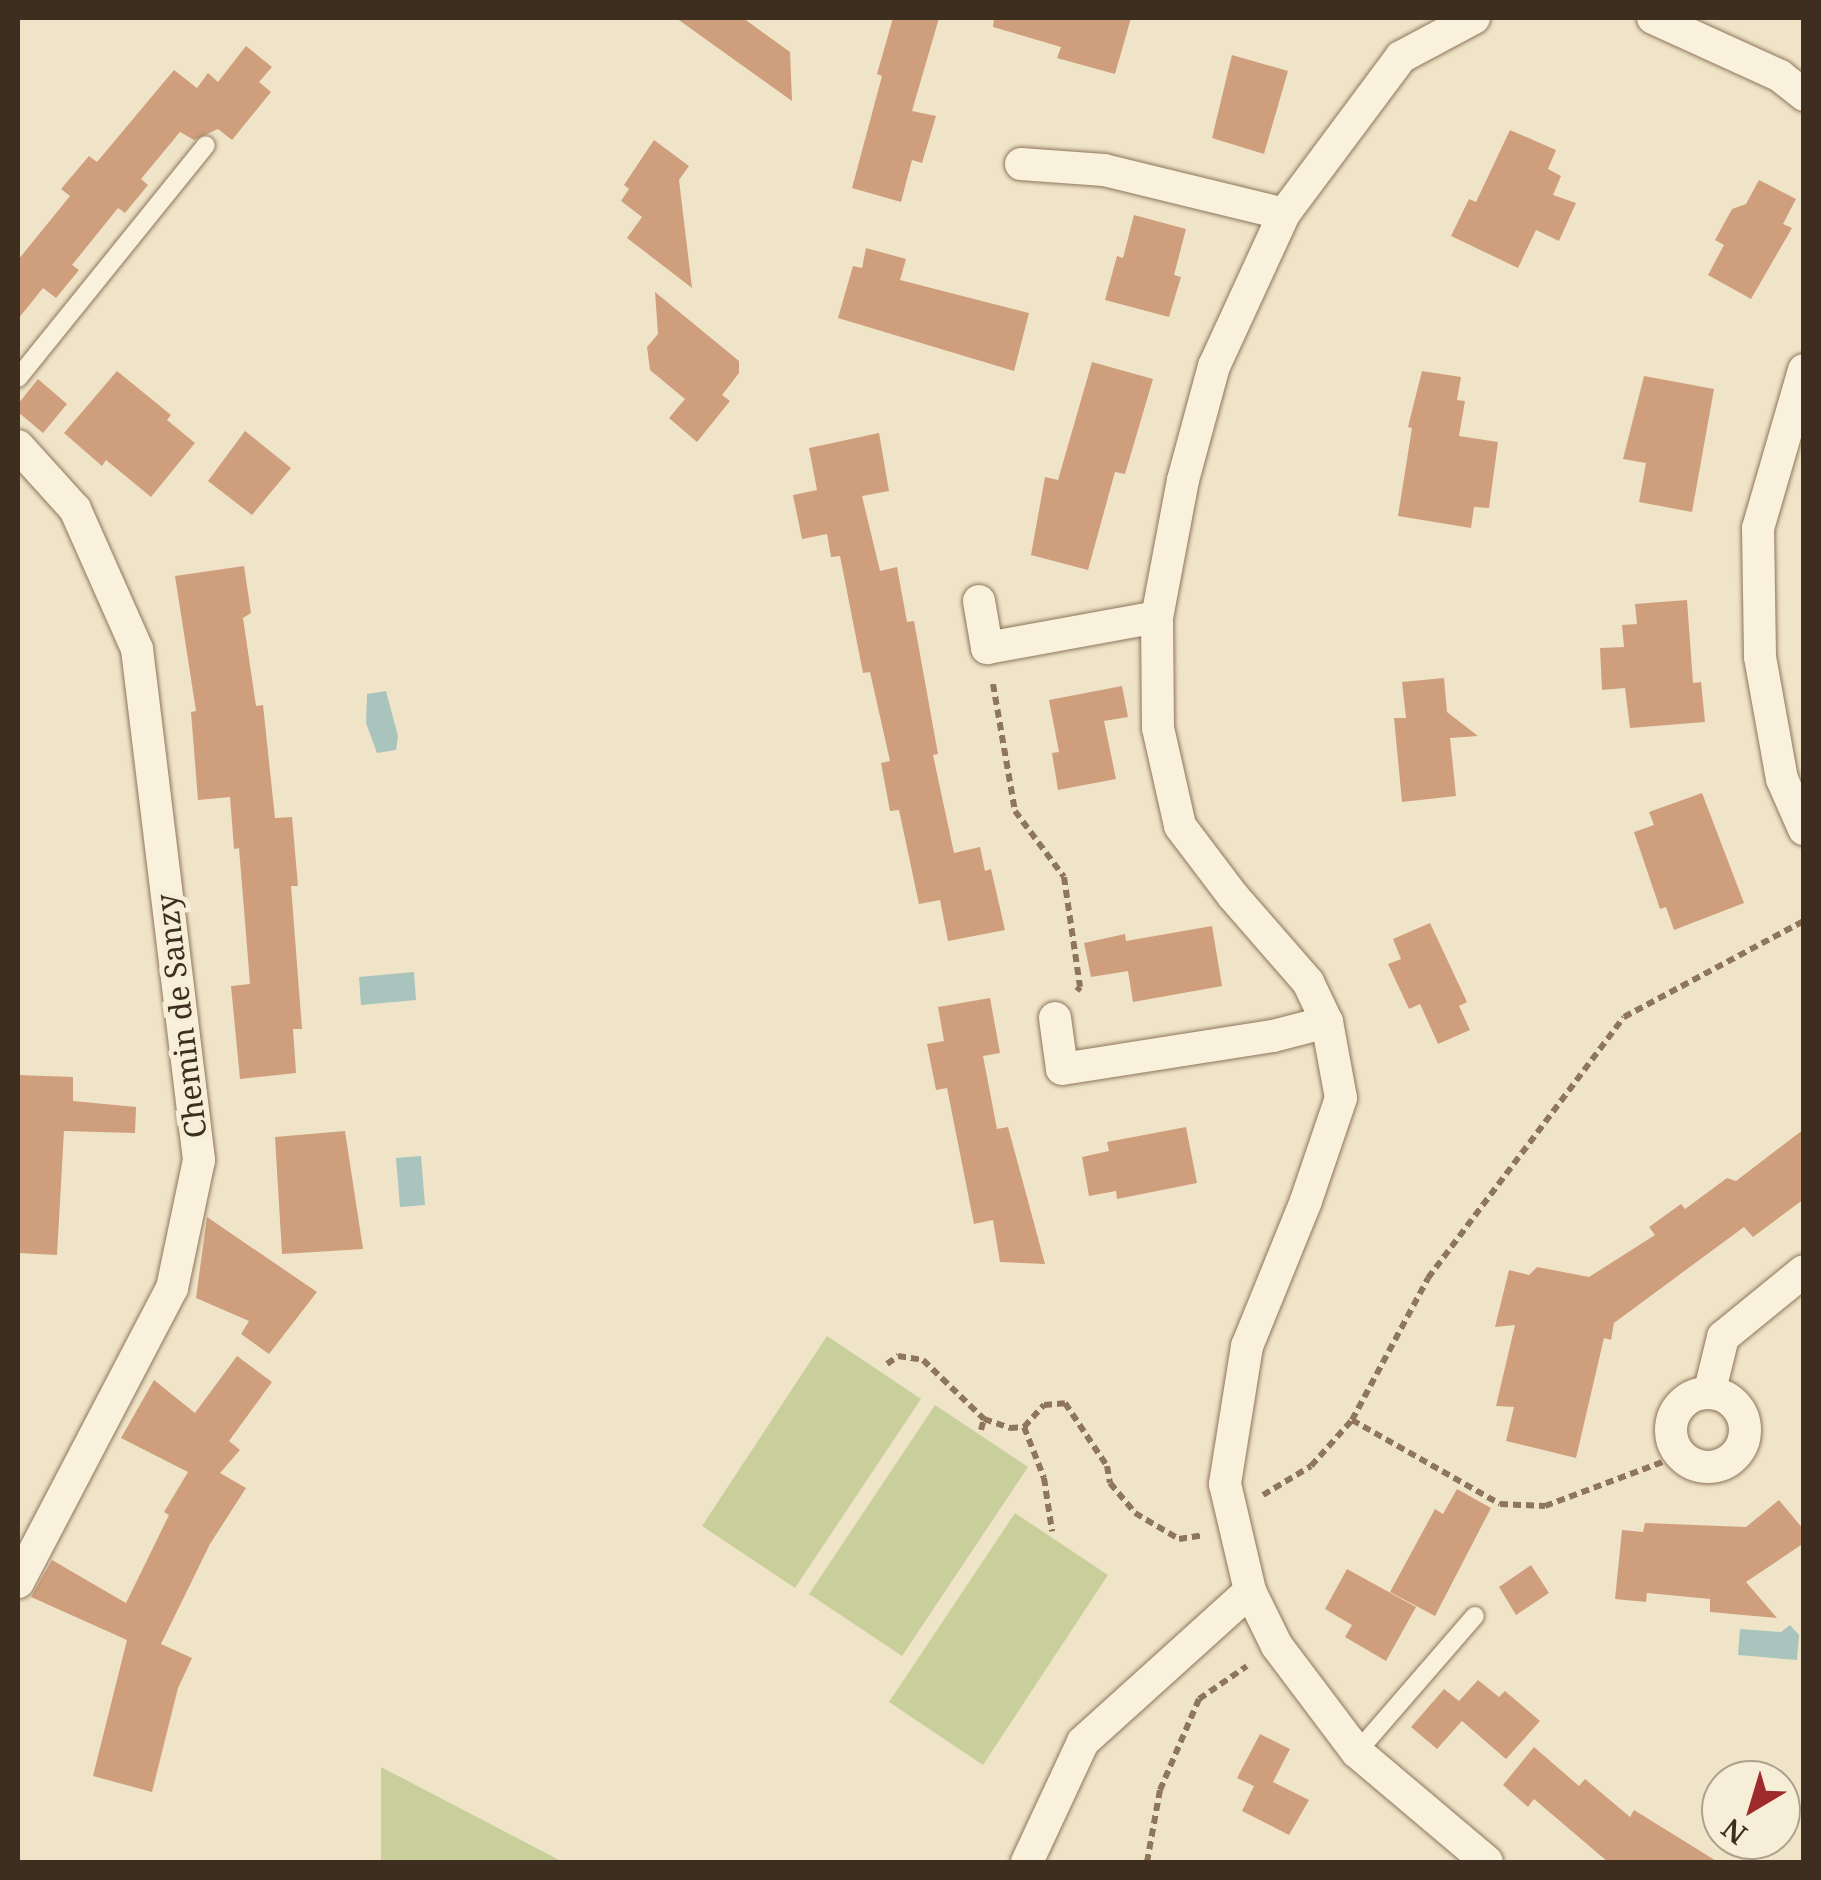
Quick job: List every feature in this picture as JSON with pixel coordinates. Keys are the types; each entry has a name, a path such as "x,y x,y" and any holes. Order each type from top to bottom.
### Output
{"street":[{"path":"1474,18 1401,57 1284,214 1214,366 1184,480 1157,617 1158,728 1180,826 1308,982 1327,1022 1341,1098 1306,1201 1247,1346 1225,1484 1250,1591 1277,1646 1356,1752 1487,1862"},
{"path":"1652,18 1780,76 1804,94"},
{"path":"1021,164 1104,170 1284,214"},
{"path":"1804,370 1758,528 1760,657 1782,779 1804,829"},
{"name":"Chemin de Sanzy","path":"18,446 75,509 138,649 199,1160 172,1288 18,1582"},
{"path":"979,601 987,648 1157,617"},
{"path":"1055,1018 1062,1070 1273,1036 1327,1022"},
{"path":"1710,1390 1723,1337 1804,1271"},
{"path":"1710,1390 1738,1403 1748,1432 1735,1459 1706,1469 1679,1456 1669,1428 1682,1400 1710,1390"},
{"path":"1026,1862 1082,1742 1250,1591"}],"lane":[{"path":"18,378 206,144"},
{"path":"1356,1752 1476,1616"}],"path":[{"path":"987,648 1015,811 1064,877 1080,987 1055,1018"},
{"path":"1024,1427 1044,1405 1065,1404 1107,1466 1110,1483 1136,1513 1179,1539 1203,1535 1311,1466 1352,1420 1428,1278 1624,1017 1804,921"},
{"path":"887,1364 898,1356 923,1360 984,1419 1024,1427"},
{"path":"981,1430 984,1419"},
{"path":"1352,1420 1500,1504 1545,1506 1679,1456"},
{"path":"1024,1427 1044,1478 1052,1531"},
{"path":"1147,1862 1160,1790 1199,1699 1277,1646"}],"green space":[{"path":"827,1336 921,1399 795,1588 702,1526"},
{"path":"935,1405 1028,1467 902,1656 809,1594"},
{"path":"1015,1513 1108,1575 983,1765 889,1702"},
{"path":"381,1767 563,1862 381,1862"}],"water":[{"path":"386,691 398,736 396,750 377,753 366,723 367,694"},
{"path":"414,972 416,1000 361,1005 359,977"},
{"path":"421,1156 425,1205 400,1207 396,1158"},
{"path":"1790,1625 1799,1635 1797,1660 1738,1655 1740,1629 1781,1632"}],"building":[{"path":"676,18 743,18 790,52 792,101"},
{"path":"893,18 939,18 912,111 936,116 922,163 912,160 901,202 852,188"},
{"path":"994,18 1131,18 1115,74 1057,58 1061,47 993,27"},
{"path":"246,46 272,67 259,82 271,92 232,140 218,129 194,140 180,132 141,179 148,185 125,213 118,208 72,265 79,270 56,298 43,288 18,319 18,260 70,196 61,189 89,156 97,162 174,70 197,88 208,73 218,82"},
{"path":"1232,55 1288,71 1264,154 1212,138"},
{"path":"1510,130 1556,150 1548,169 1561,176 1553,195 1576,203 1559,241 1536,230 1518,268 1451,236 1469,199 1476,202"},
{"path":"654,140 689,166 679,180 692,288 627,238 642,217 621,201 629,189 624,185"},
{"path":"1759,180 1796,199 1783,224 1792,228 1751,299 1708,275 1724,245 1715,240 1732,209 1746,204"},
{"path":"1134,215 1186,229 1174,275 1181,277 1169,317 1105,300 1117,256 1123,258"},
{"path":"866,248 906,259 900,280 1029,313 1014,371 838,318 853,266 862,268"},
{"path":"655,292 739,361 739,373 722,395 730,401 697,442 669,418 685,399 650,370 647,347 658,334"},
{"path":"1092,362 1153,379 1125,474 1115,472 1088,570 1031,555 1045,477 1058,480"},
{"path":"117,371 171,415 167,420 195,443 151,497 106,460 102,466 64,433"},
{"path":"1422,371 1461,377 1457,400 1465,401 1459,436 1498,442 1489,508 1474,507 1471,528 1398,516 1412,428 1408,427"},
{"path":"1644,376 1714,389 1692,512 1639,502 1646,463 1623,459"},
{"path":"38,379 67,404 43,433 18,412 18,404"},
{"path":"245,431 291,468 252,515 208,481"},
{"path":"879,433 889,491 862,496 880,571 897,567 907,622 914,621 938,754 933,755 954,853 980,847 985,871 991,869 1005,930 948,941 940,900 919,904 899,810 890,811 881,763 890,761 870,672 863,673 840,556 831,557 827,534 802,539 793,495 817,490 809,448"},
{"path":"244,566 251,613 243,618 256,706 263,705 275,818 292,817 298,886 291,886 302,1029 293,1029 296,1073 240,1079 231,986 250,984 239,848 234,849 230,797 198,800 191,712 196,711 175,576"},
{"path":"1687,600 1693,683 1701,682 1705,722 1630,728 1625,688 1602,690 1600,648 1624,647 1622,625 1637,624 1635,604"},
{"path":"1444,678 1447,712 1478,736 1450,738 1456,796 1402,802 1394,718 1406,718 1402,682"},
{"path":"1122,686 1128,717 1104,721 1116,779 1058,790 1052,753 1059,752 1049,700"},
{"path":"1702,793 1744,903 1674,930 1666,907 1660,909 1634,832 1654,825 1649,812"},
{"path":"1430,923 1467,1002 1459,1006 1470,1030 1438,1044 1420,1004 1409,1009 1388,964 1401,959 1393,939"},
{"path":"1212,926 1222,986 1133,1002 1128,971 1091,977 1084,943 1125,934 1126,941"},
{"path":"990,998 1000,1053 983,1056 997,1129 1008,1127 1045,1264 1000,1262 993,1220 974,1224 947,1088 936,1090 927,1044 944,1041 938,1007"},
{"path":"18,1075 73,1077 73,1101 136,1107 135,1133 64,1131 57,1255 18,1253"},
{"path":"1186,1127 1197,1183 1117,1199 1116,1191 1089,1196 1082,1157 1109,1151 1107,1142"},
{"path":"1804,1129 1804,1199 1753,1237 1744,1227 1614,1323 1611,1340 1604,1338 1576,1458 1506,1441 1514,1407 1496,1406 1515,1325 1495,1327 1509,1270 1529,1275 1537,1267 1589,1277 1655,1235 1649,1227 1681,1204 1685,1209 1727,1178 1736,1181"},
{"path":"345,1131 363,1249 282,1254 275,1137"},
{"path":"207,1217 317,1292 269,1354 241,1334 249,1321 196,1298"},
{"path":"237,1356 272,1382 229,1441 240,1450 220,1473 246,1488 210,1544 161,1644 192,1658 178,1688 152,1792 93,1776 127,1640 31,1597 52,1560 126,1603 169,1515 164,1512 188,1472 121,1438 154,1380 195,1413"},
{"path":"1457,1489 1491,1508 1435,1616 1390,1592 1435,1509 1443,1514"},
{"path":"1779,1500 1804,1530 1804,1543 1746,1582 1777,1618 1710,1612 1710,1599 1647,1593 1646,1602 1615,1599 1622,1530 1643,1532 1645,1523 1746,1527"},
{"path":"1531,1565 1549,1593 1516,1615 1499,1587"},
{"path":"1347,1569 1416,1607 1386,1661 1345,1637 1352,1625 1325,1609"},
{"path":"1478,1680 1499,1697 1505,1691 1540,1721 1506,1759 1462,1721 1437,1749 1411,1727 1444,1689 1459,1701"},
{"path":"1260,1734 1290,1749 1273,1782 1309,1800 1289,1835 1242,1811 1254,1786 1237,1778"},
{"path":"1534,1747 1579,1786 1585,1779 1630,1817 1634,1810 1701,1851 1701,1860 1718,1862 1608,1862 1534,1799 1528,1807 1503,1785"}]}
